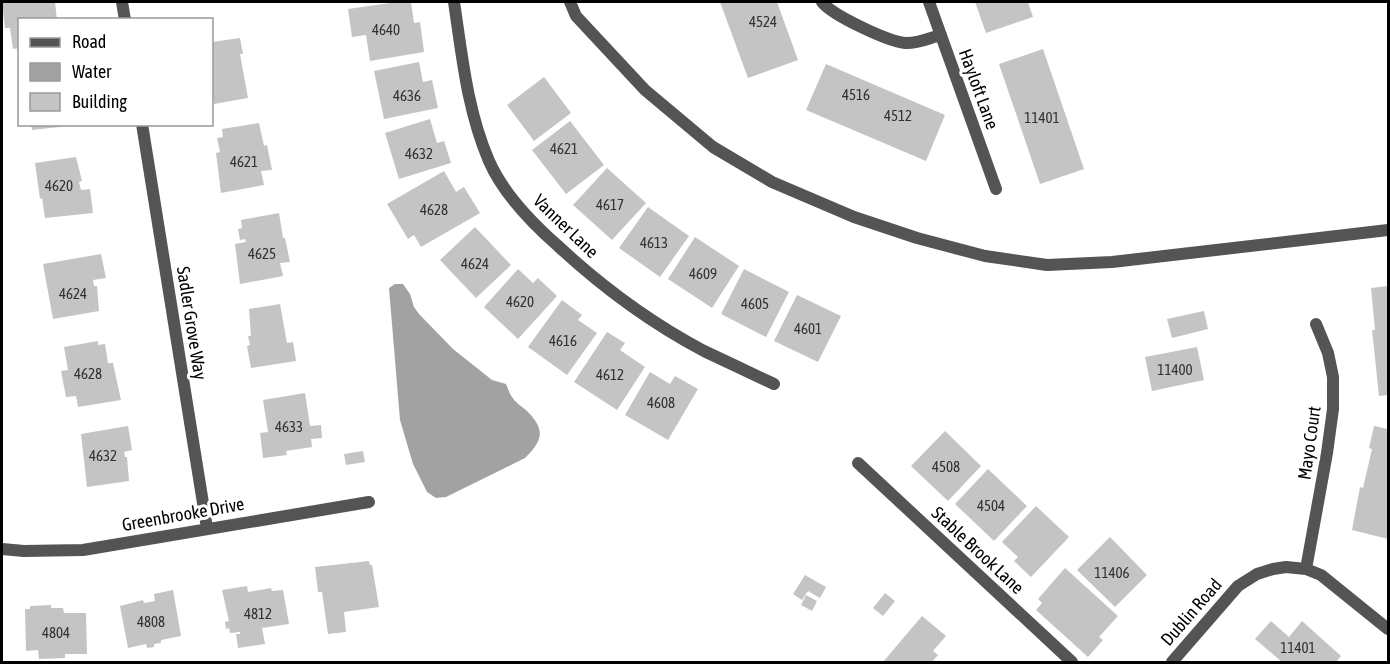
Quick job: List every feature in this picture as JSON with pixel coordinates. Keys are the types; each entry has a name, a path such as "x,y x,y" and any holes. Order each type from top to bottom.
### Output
{"street":[{"path":"122,2 125,18"},
{"name":"Vanner Lane","path":"454,2 468,91 477,129 490,164 512,198 539,229 567,255 632,306 703,350 774,384"},
{"path":"570,2 576,16 645,90 713,147 772,182 854,217 917,238 985,256 1047,265 1112,262 1389,230"},
{"path":"822,2 834,13 896,41 916,42 941,35"},
{"name":"Hayloft Lane","path":"929,2 996,189"},
{"name":"Sadler Grove Way","path":"142,126 207,528"},
{"name":"Mayo Court","path":"1306,569 1328,453 1333,409 1333,376 1328,353 1316,324"},
{"name":"Stable Brook Lane","path":"858,463 1072,663"},
{"name":"Greenbrooke Drive","path":"2,549 83,550 369,502"},
{"name":"Dublin Road","path":"1172,663 1238,586 1257,574 1273,569 1286,567 1306,569"},
{"path":"1306,569 1321,575 1389,629"}],"water":[{"path":"395,284 403,284 419,314 453,349 492,380 506,384 513,399 526,410 539,429 539,439 525,458 446,497 436,498 427,492 413,464 400,420 389,288"}],"building":[{"path":"2,2 55,2 57,18 18,18 18,48 13,49 10,28 5,28"},
{"path":"411,2 414,23 420,22 424,52 370,61 366,35 352,37 348,9"},
{"path":"720,2 777,2 798,60 748,78"},
{"path":"975,2 1028,2 1033,17 986,33"},
{"path":"240,38 243,54 240,54 248,98 214,104 213,42"},
{"path":"1043,49 1084,169 1040,184 999,64"},
{"path":"419,62 423,82 432,80 438,108 384,119 374,71"},
{"path":"826,64 945,115 926,161 806,110"},
{"path":"544,77 571,113 534,141 507,105"},
{"path":"430,119 437,143 444,141 451,163 399,179 385,133"},
{"path":"570,121 604,165 566,194 532,150"},
{"path":"259,123 264,146 267,145 272,170 261,171 264,185 221,193 216,153 220,152 217,138 223,137 222,129"},
{"path":"31,126 69,126 32,130"},
{"path":"76,157 82,181 79,182 81,190 90,189 93,213 45,218 35,163"},
{"path":"607,168 646,203 612,240 573,205"},
{"path":"444,171 456,192 464,187 480,213 421,247 414,235 408,239 387,204"},
{"path":"648,207 689,236 660,277 619,248"},
{"path":"279,213 290,262 280,263 283,276 240,284 235,244 246,242 245,239 240,240 238,229 242,228 241,220"},
{"path":"475,227 511,265 476,298 440,260"},
{"path":"695,237 739,266 712,308 668,279"},
{"path":"101,254 106,278 93,280 94,286 97,286 99,311 53,319 43,264"},
{"path":"518,269 533,283 538,278 557,296 518,339 484,307"},
{"path":"744,269 789,292 766,337 721,314"},
{"path":"1388,286 1388,395 1379,396 1372,330 1375,330 1371,288"},
{"path":"797,295 841,316 818,362 774,341"},
{"path":"562,300 582,315 578,320 597,333 567,375 528,347"},
{"path":"280,304 287,343 293,342 296,361 251,368 247,346 250,345 248,336 251,336 249,309"},
{"path":"1204,311 1208,329 1172,338 1167,319"},
{"path":"607,332 625,343 620,350 645,367 617,410 574,382"},
{"path":"98,341 98,345 105,344 108,363 113,363 121,400 78,407 76,396 66,397 61,371 68,370 64,347"},
{"path":"1197,347 1204,380 1152,391 1145,357"},
{"path":"650,372 670,384 675,376 698,389 668,440 625,415"},
{"path":"305,393 310,426 321,425 322,438 311,439 312,447 286,451 287,455 263,458 260,433 268,432 263,400"},
{"path":"128,426 132,450 124,452 127,457 129,481 87,487 81,434"},
{"path":"1374,426 1388,429 1388,539 1352,530 1360,487 1363,488 1372,449 1369,448"},
{"path":"945,431 981,466 948,501 911,466"},
{"path":"363,451 365,462 346,465 344,454"},
{"path":"988,469 1027,506 994,541 955,504"},
{"path":"1036,506 1069,537 1031,577 1014,561 1018,557 1002,542"},
{"path":"1110,537 1147,575 1115,607 1077,570"},
{"path":"369,561 372,565 379,607 344,612 346,632 328,634 322,592 318,592 315,567"},
{"path":"1065,568 1118,616 1099,637 1103,640 1088,657 1036,610 1042,603 1038,599"},
{"path":"805,575 826,587 820,598 808,591 802,600 793,594"},
{"path":"247,586 248,592 271,588 272,591 283,590 289,624 262,628 265,644 238,648 236,634 240,632 230,633 229,628 226,629 225,622 229,621 222,590"},
{"path":"173,590 181,636 161,640 161,643 154,644 154,647 147,648 146,644 128,648 120,606 143,600 144,603 155,601 154,594"},
{"path":"885,593 895,601 883,616 873,608"},
{"path":"806,595 817,601 812,611 801,605"},
{"path":"51,605 51,608 63,608 64,613 86,613 87,654 65,654 65,658 39,659 38,650 26,651 25,609 30,609 30,606"},
{"path":"922,616 946,636 933,651 938,655 932,662 883,662"},
{"path":"1271,621 1289,637 1302,621 1341,656 1336,662 1282,662 1255,639"}]}
